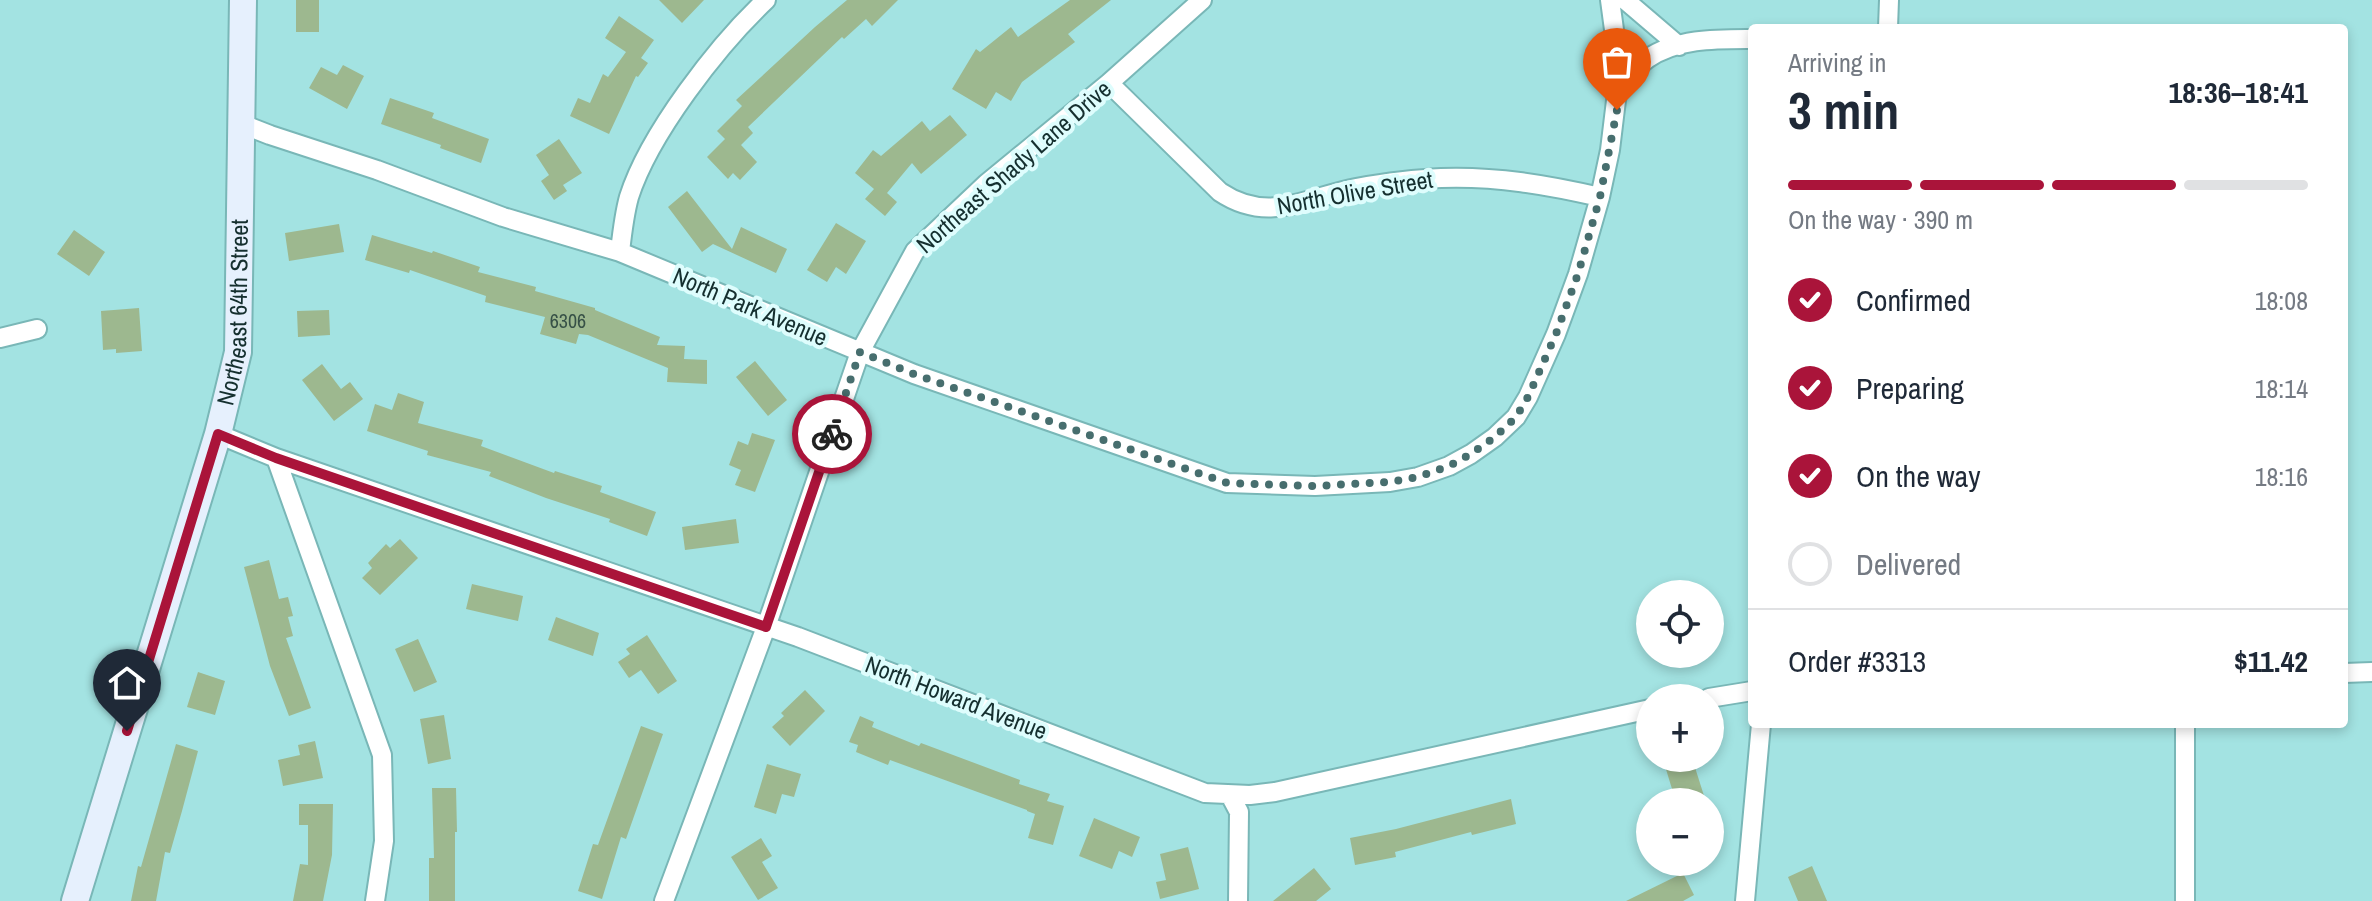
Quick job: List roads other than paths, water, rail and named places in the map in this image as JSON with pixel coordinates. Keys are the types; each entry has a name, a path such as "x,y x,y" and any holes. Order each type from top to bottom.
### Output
{"street":[{"name":"Northeast 64th Street","path":"243,0 238,352 218,434 276,458"},
{"path":"620,252 630,195 647,158 695,81 723,45 766,0"},
{"name":"Northeast Shady Lane Drive","path":"664,901 766,627 860,352 915,251 986,184 1109,83 1202,0"},
{"name":"North Park Avenue","path":"242,124 503,217 620,252 914,374 1227,483 1315,486 1390,482 1418,477 1471,454 1516,417 1528,397 1578,274 1610,150 1618,84 1610,0"},
{"path":"1625,0 1679,46"},
{"path":"1888,24 1889,0"},
{"path":"1618,84 1649,58 1679,46 1710,39 1748,39"},
{"name":"North Olive Street","path":"1109,83 1220,192 1242,205 1280,209 1355,188 1443,178 1509,180 1549,185 1600,197"},
{"path":"0,338 37,329"},
{"path":"75,901 218,434"},
{"path":"276,458 382,755 384,841 375,901"},
{"name":"North Howard Avenue","path":"276,458 798,637 1205,793 1275,792 1636,712"},
{"path":"2348,673 2372,672"},
{"path":"1724,696 1748,692"},
{"path":"1745,901 1761,728"},
{"path":"2185,728 2185,901"},
{"path":"1230,795 1239,812 1238,901"}]}
